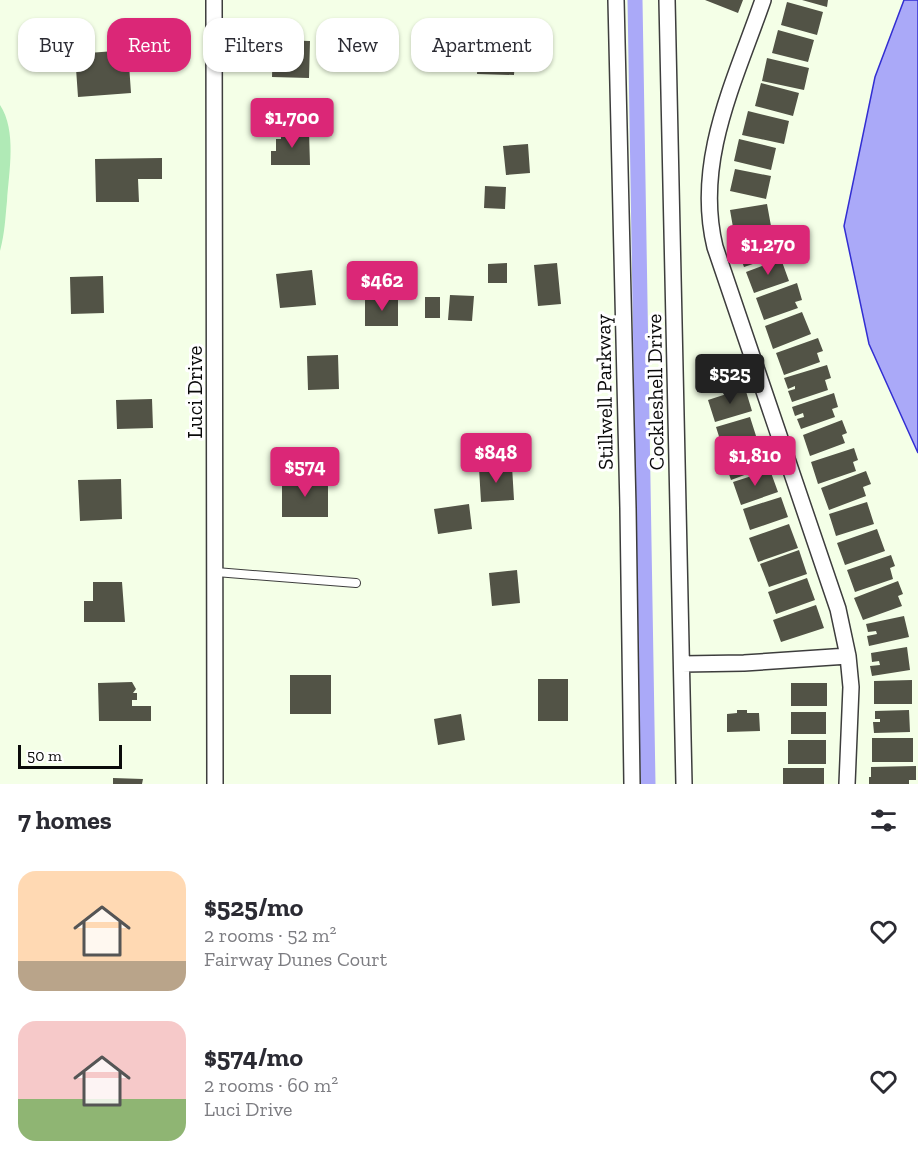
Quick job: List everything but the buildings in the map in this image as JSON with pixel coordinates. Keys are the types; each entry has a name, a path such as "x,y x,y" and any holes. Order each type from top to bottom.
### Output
{"street":[{"name":"Luci Drive","path":"214,0 215,784"},
{"name":"Stillwell Parkway","path":"616,0 632,784"},
{"name":"Cockleshell Drive","path":"667,0 684,784"},
{"path":"763,0 715,142 709,182 710,218 716,248 838,609 848,656 851,687 847,784"},
{"path":"682,664 744,663 848,656"}],"lane":[{"path":"216,572 356,582"}],"green space":[{"path":"0,105 9,127 11,152 5,226 0,251"}],"water":[{"path":"904,0 918,0 918,453 869,344 844,226 875,77"}],"waterway":[{"path":"635,0 648,784"}]}
